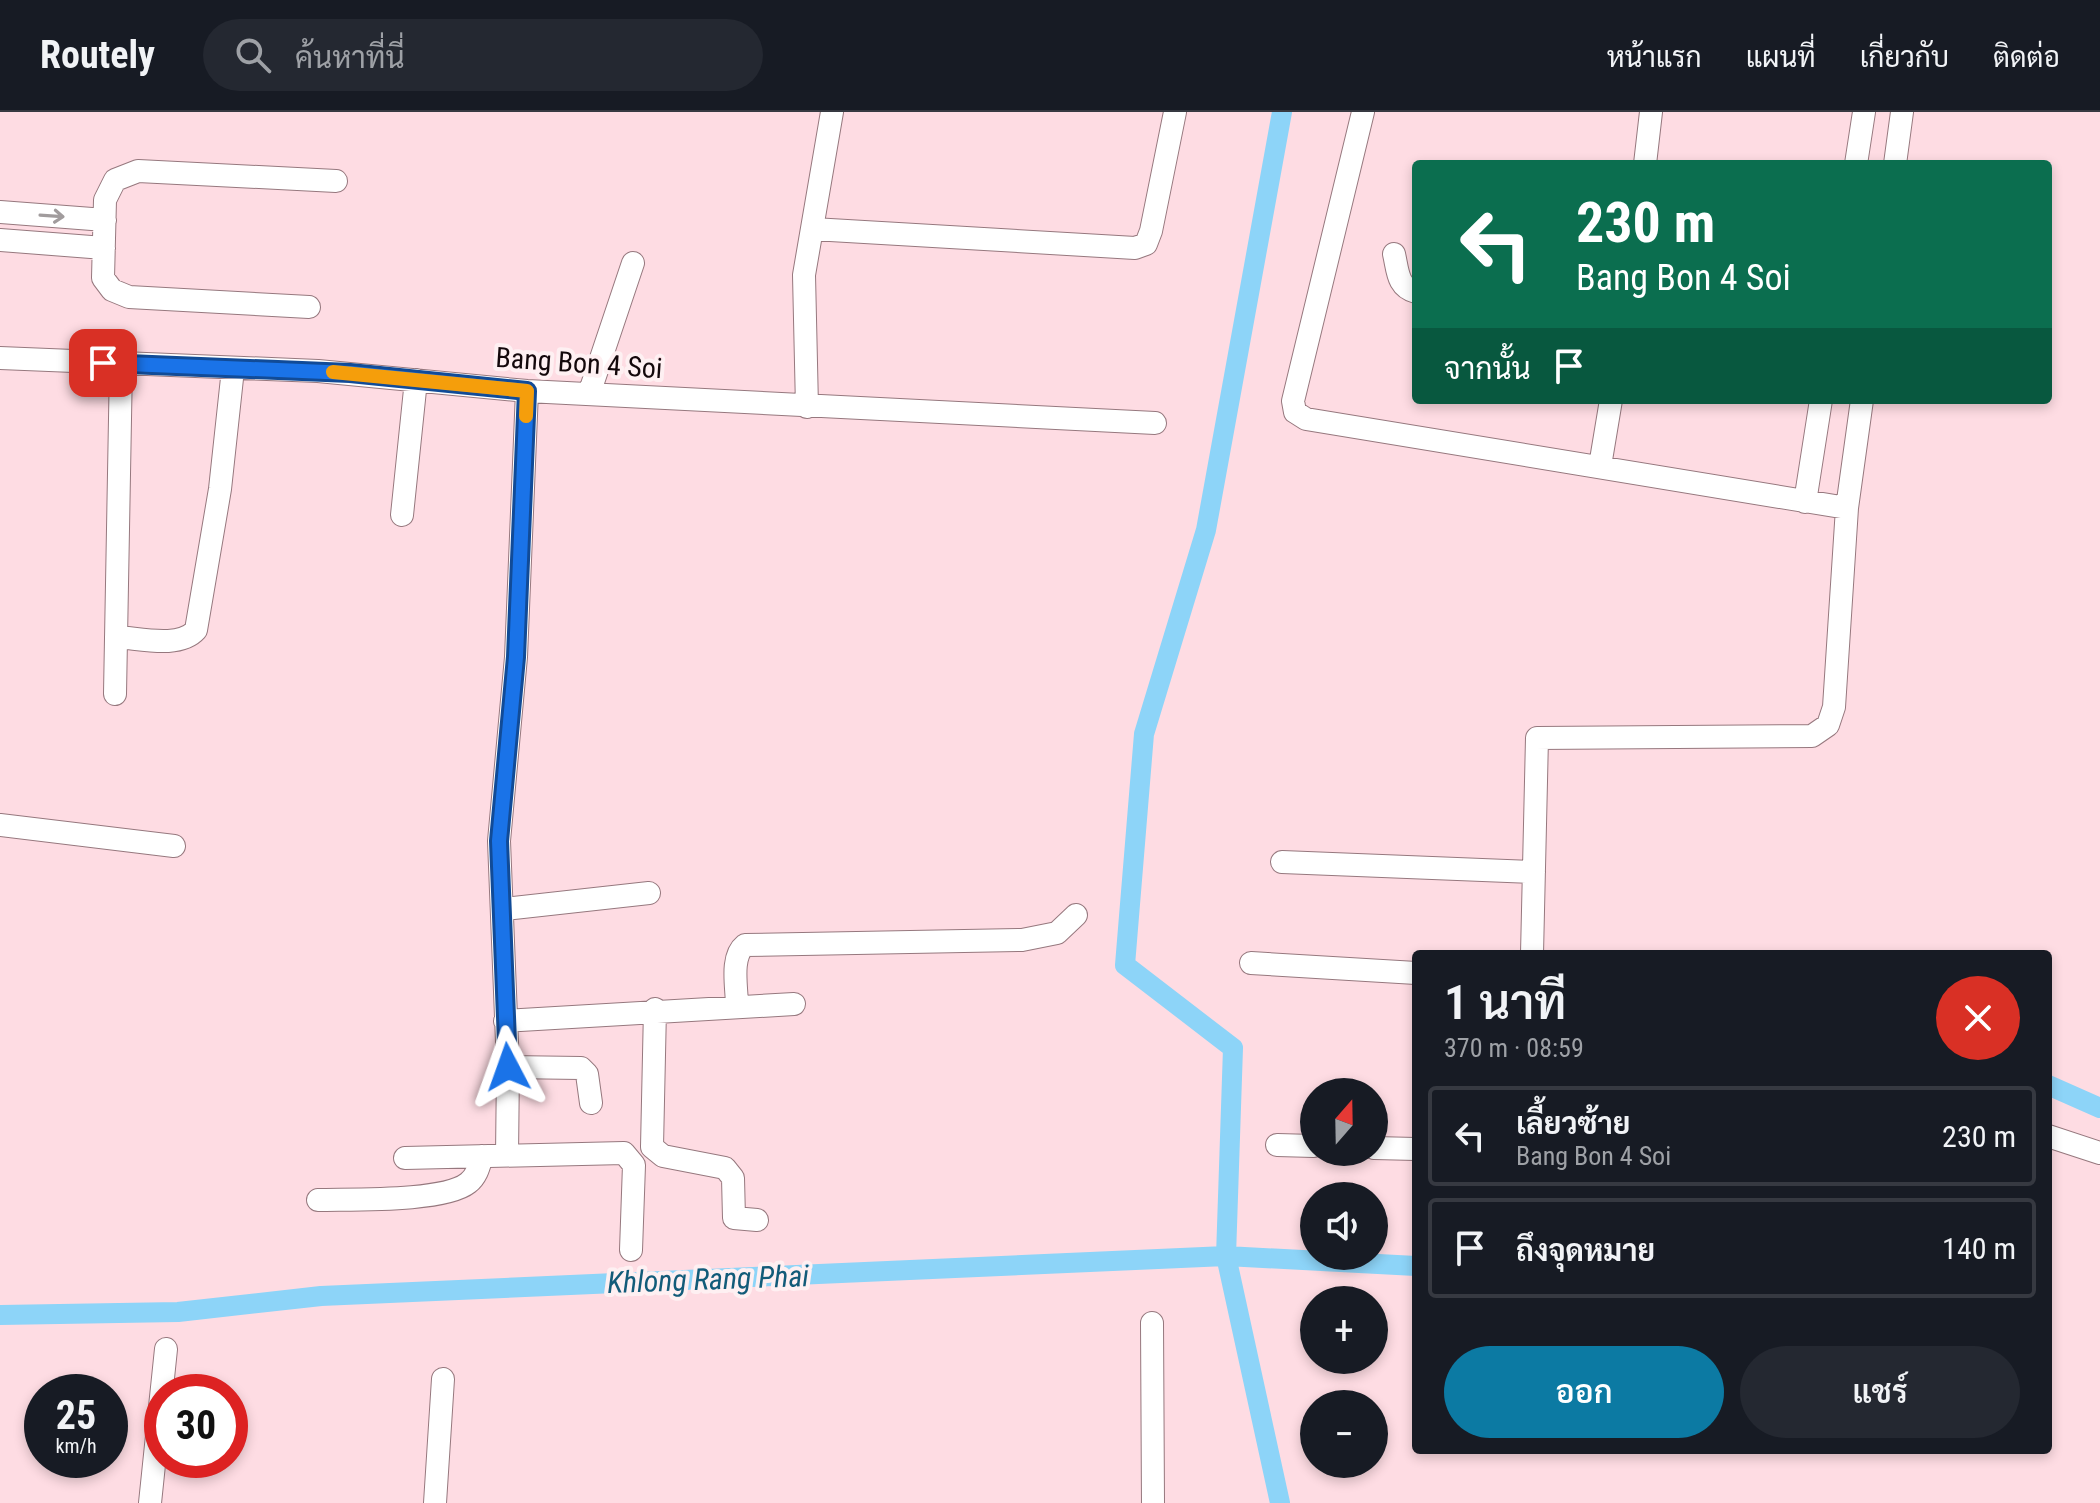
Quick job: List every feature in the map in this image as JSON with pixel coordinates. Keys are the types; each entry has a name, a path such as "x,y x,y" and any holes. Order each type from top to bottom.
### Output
{"street":[{"path":"807,407 804,275 832,112"},
{"path":"813,229 1135,248 1146,244 1151,231 1175,112"},
{"path":"1363,112 1293,401 1295,412 1306,419 1847,508"},
{"path":"1645,160 1651,112"},
{"path":"1857,160 1864,112"},
{"path":"1896,160 1902,112"},
{"path":"309,307 129,297 112,290 103,278 105,200 115,180 138,171 336,181"},
{"path":"0,212 105,220"},
{"path":"0,240 104,248"},
{"path":"1394,254 1399,281 1405,289 1412,291"},
{"path":"589,394 633,263"},
{"name":"Bang Bon 4 Soi","path":"0,358 416,380 527,391 807,407 1155,423"},
{"path":"115,694 121,364"},
{"path":"116,637 178,640 189,637 196,630 220,489 233,369"},
{"path":"402,515 416,380"},
{"path":"507,1155 504,909 499,841 516,657 527,391"},
{"path":"1600,466 1610,404"},
{"path":"1805,502 1820,404"},
{"path":"1532,950 1537,738 1812,736 1828,725 1834,707 1847,508 1861,404"},
{"path":"0,825 174,846"},
{"path":"1282,862 1534,872"},
{"path":"504,909 649,893"},
{"path":"737,1006 736,959 738,950 745,945 1022,940 1057,933 1076,915"},
{"path":"1251,963 1412,973"},
{"path":"505,1021 655,1009 794,1004"},
{"path":"655,1009 652,1147 663,1156 725,1168 733,1178 734,1218 757,1220"},
{"path":"508,1067 581,1068 587,1074 591,1103"},
{"path":"2052,1137 2100,1153"},
{"path":"1277,1145 1300,1146"},
{"path":"1388,1148 1412,1149"},
{"path":"405,1158 614,1153 631,1158 634,1165 631,1250"},
{"path":"318,1200 446,1194 467,1184 477,1174 482,1156"},
{"path":"1152,1323 1153,1503"},
{"path":"150,1503 166,1349"},
{"path":"435,1503 443,1379"}],"waterway":[{"path":"1280,1503 1226,1256 1233,1048 1125,965 1144,734 1206,530 1282,112"},
{"name":"Khlong Rang Phai","path":"2052,1087 2100,1108"},
{"name":"Khlong Rang Phai","path":"0,1315 178,1312 321,1296 1226,1256 1412,1266"}],"slow traffic":[{"path":"333,372 527,391 526,416"}],"route":[{"path":"103,363 350,373 527,391 516,657 499,841 508,1067"}]}
